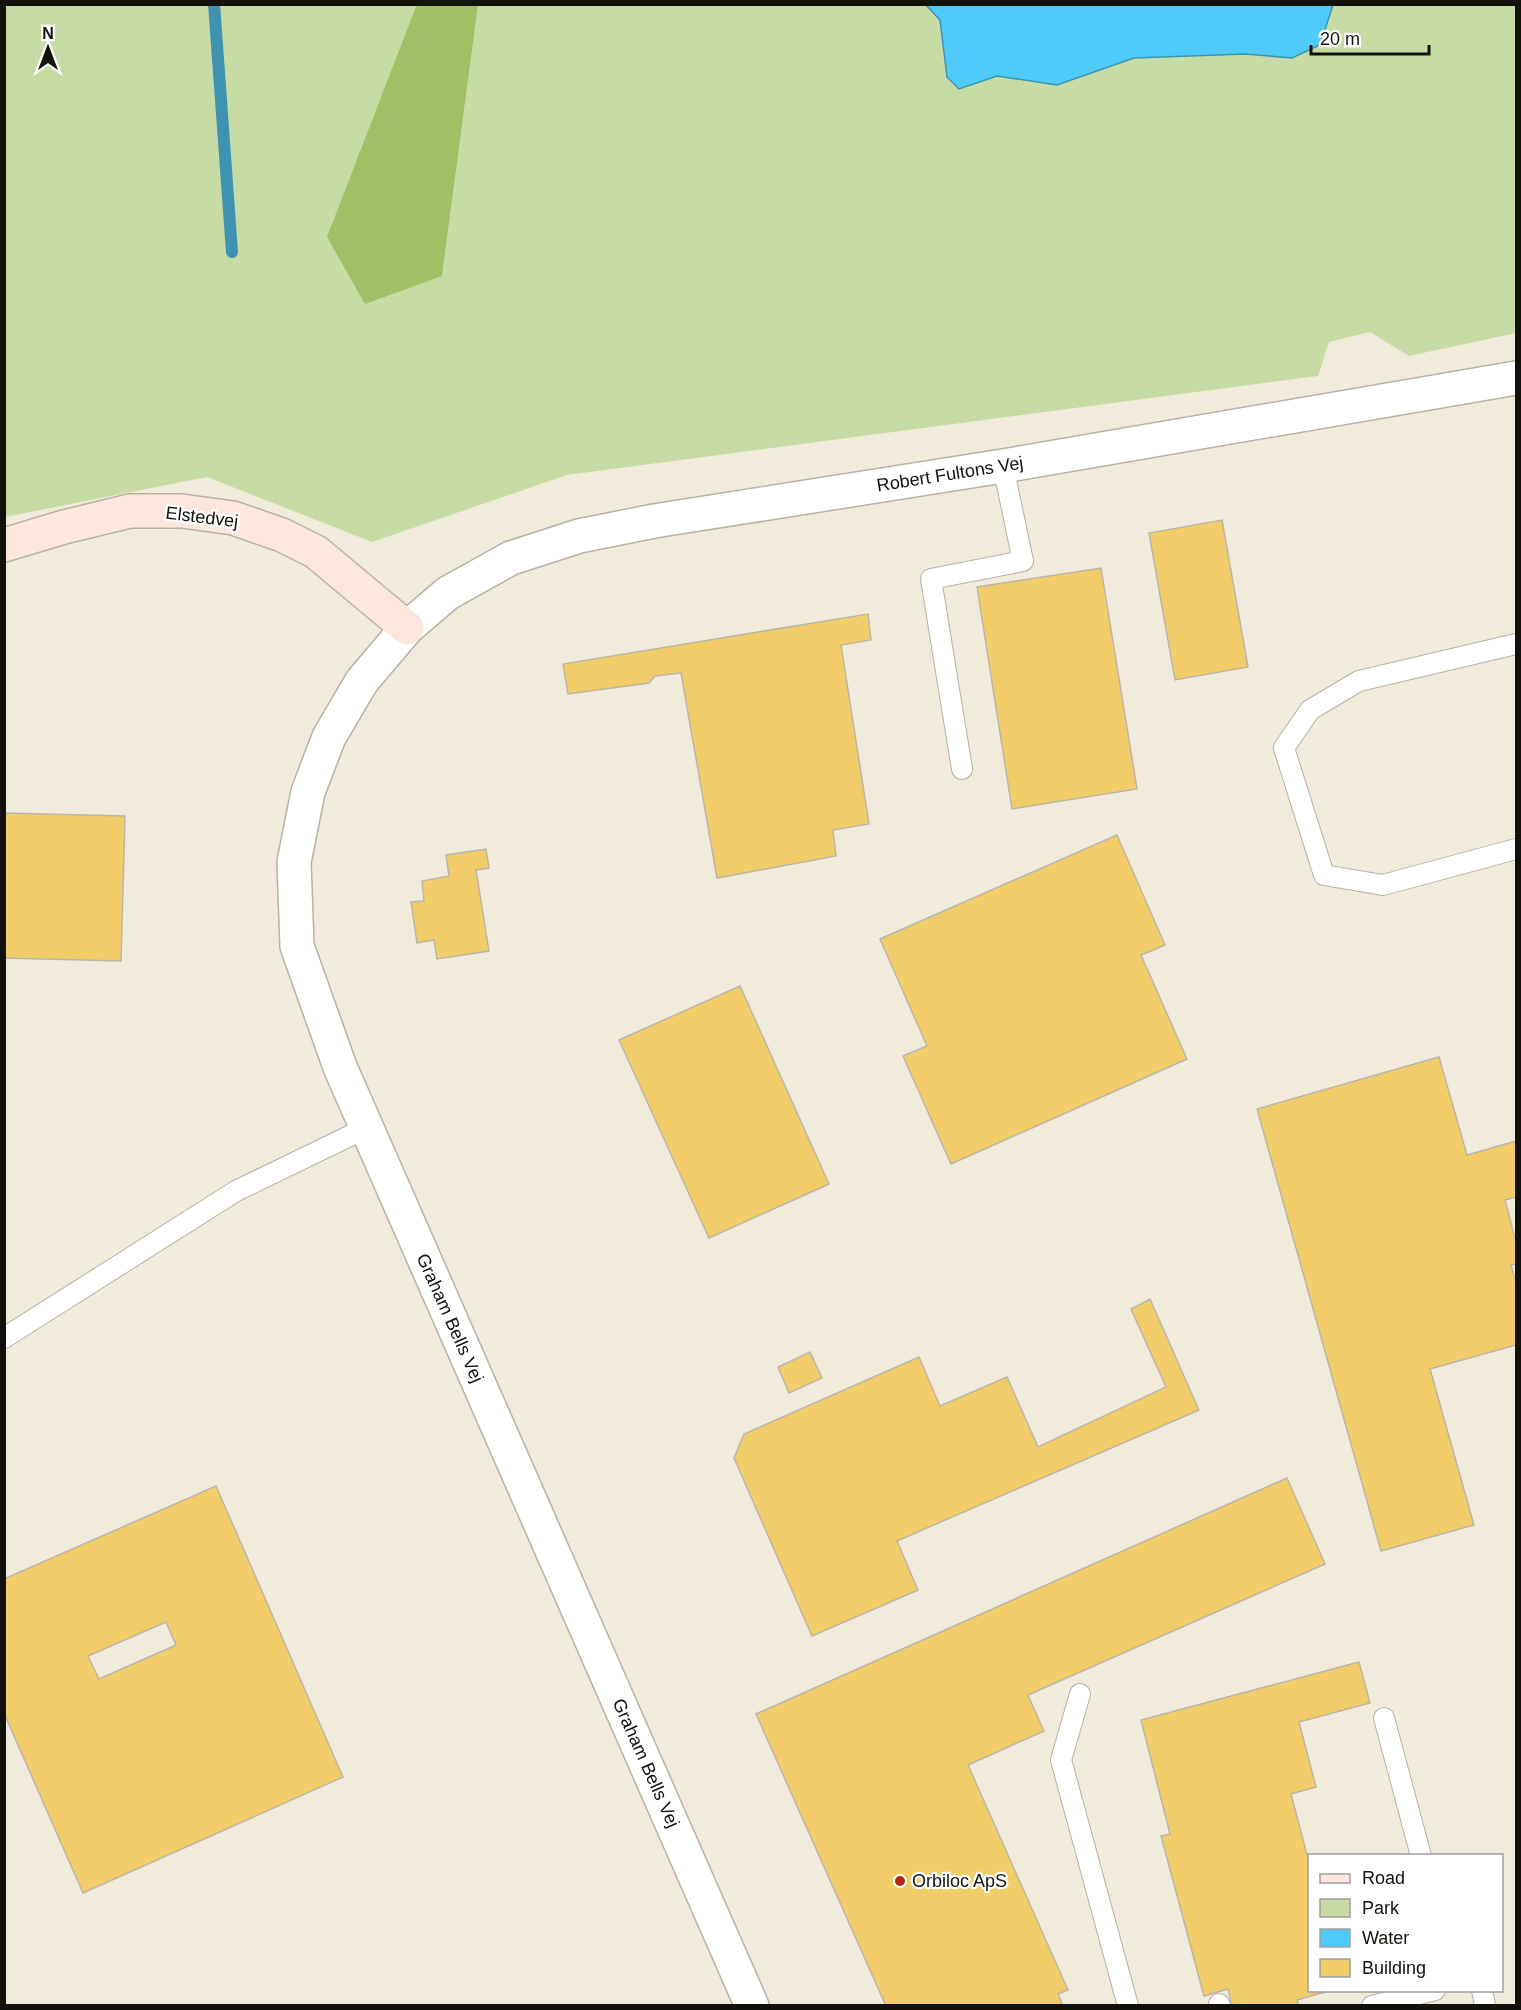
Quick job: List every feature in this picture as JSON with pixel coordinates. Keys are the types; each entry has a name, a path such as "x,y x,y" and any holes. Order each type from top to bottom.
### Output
{"street":[{"name":"Robert Fultons Vej","path":"407,628 448,593 511,558 579,536 654,521 1002,466 1516,378"},
{"name":"Elstedvej","path":"4,545 130,511 182,512 233,518 282,535 316,552 407,628"},
{"name":"Graham Bells Vej","path":"407,628 362,681 329,737 308,792 294,862 297,946 331,1046 366,1128 753,2006"}],"lane":[{"path":"962,769 931,579 1023,561 1002,466"},
{"path":"1516,644 1359,681 1310,710 1284,748 1324,875 1383,885 1516,849"},
{"path":"4,1338 236,1191 366,1128"},
{"path":"1080,1694 1061,1760 1128,2006"},
{"path":"1384,1718 1420,1854"},
{"path":"1372,2006 1427,1992"}],"green space":[{"path":"417,4 478,5 442,276 365,304 327,237"},
{"path":"5,5 417,5 328,237 442,276 478,5 1516,5 1516,333 1409,356 1370,332 1329,342 1318,376 567,475 372,542 207,477 5,517"}],"water":[{"path":"926,5 1333,5 1320,45 1292,58 1245,54 1134,58 1057,85 997,76 959,89 947,77 940,20"}],"building":[{"path":"1222,520 1248,667 1175,680 1149,533"},
{"path":"1101,568 1137,789 1012,809 977,587"},
{"path":"868,614 871,640 841,645 869,824 833,830 836,856 717,878 681,673 655,676 649,683 568,694 563,664"},
{"path":"4,813 125,816 121,961 4,958"},
{"path":"1117,835 1165,945 1141,955 1187,1059 951,1164 903,1056 927,1046 880,939"},
{"path":"486,849 489,868 476,870 489,951 437,959 434,940 417,943 411,902 424,901 422,881 449,876 446,855"},
{"path":"740,986 829,1184 709,1238 619,1040"},
{"path":"1439,1057 1467,1155 1516,1141 1516,1197 1505,1200 1516,1242 1516,1264 1511,1265 1516,1283 1516,1345 1430,1369 1474,1525 1381,1551 1257,1109"},
{"path":"1150,1299 1199,1410 897,1541 918,1590 812,1636 734,1458 744,1434 919,1357 940,1406 1007,1377 1038,1447 1166,1387 1131,1309"},
{"path":"810,1352 822,1378 789,1393 778,1367"},
{"path":"1287,1478 1325,1564 1028,1695 1044,1731 968,1765 1068,1990 1058,1994 1063,2006 886,2006 756,1714"},
{"path":"216,1486 343,1777 83,1893 4,1713 4,1579","holes":["166,1622 176,1645 99,1679 88,1656"]},
{"path":"1359,1662 1370,1703 1299,1722 1316,1787 1291,1794 1308,1858 1308,1992 1325,1992 1297,2000 1299,2006 1232,2006 1228,1989 1204,1996 1161,1836 1170,1834 1141,1720"}],"waterway":[{"path":"214,4 232,252"}],"place":[{"name":"Orbiloc ApS","path":"900,1881"}]}
